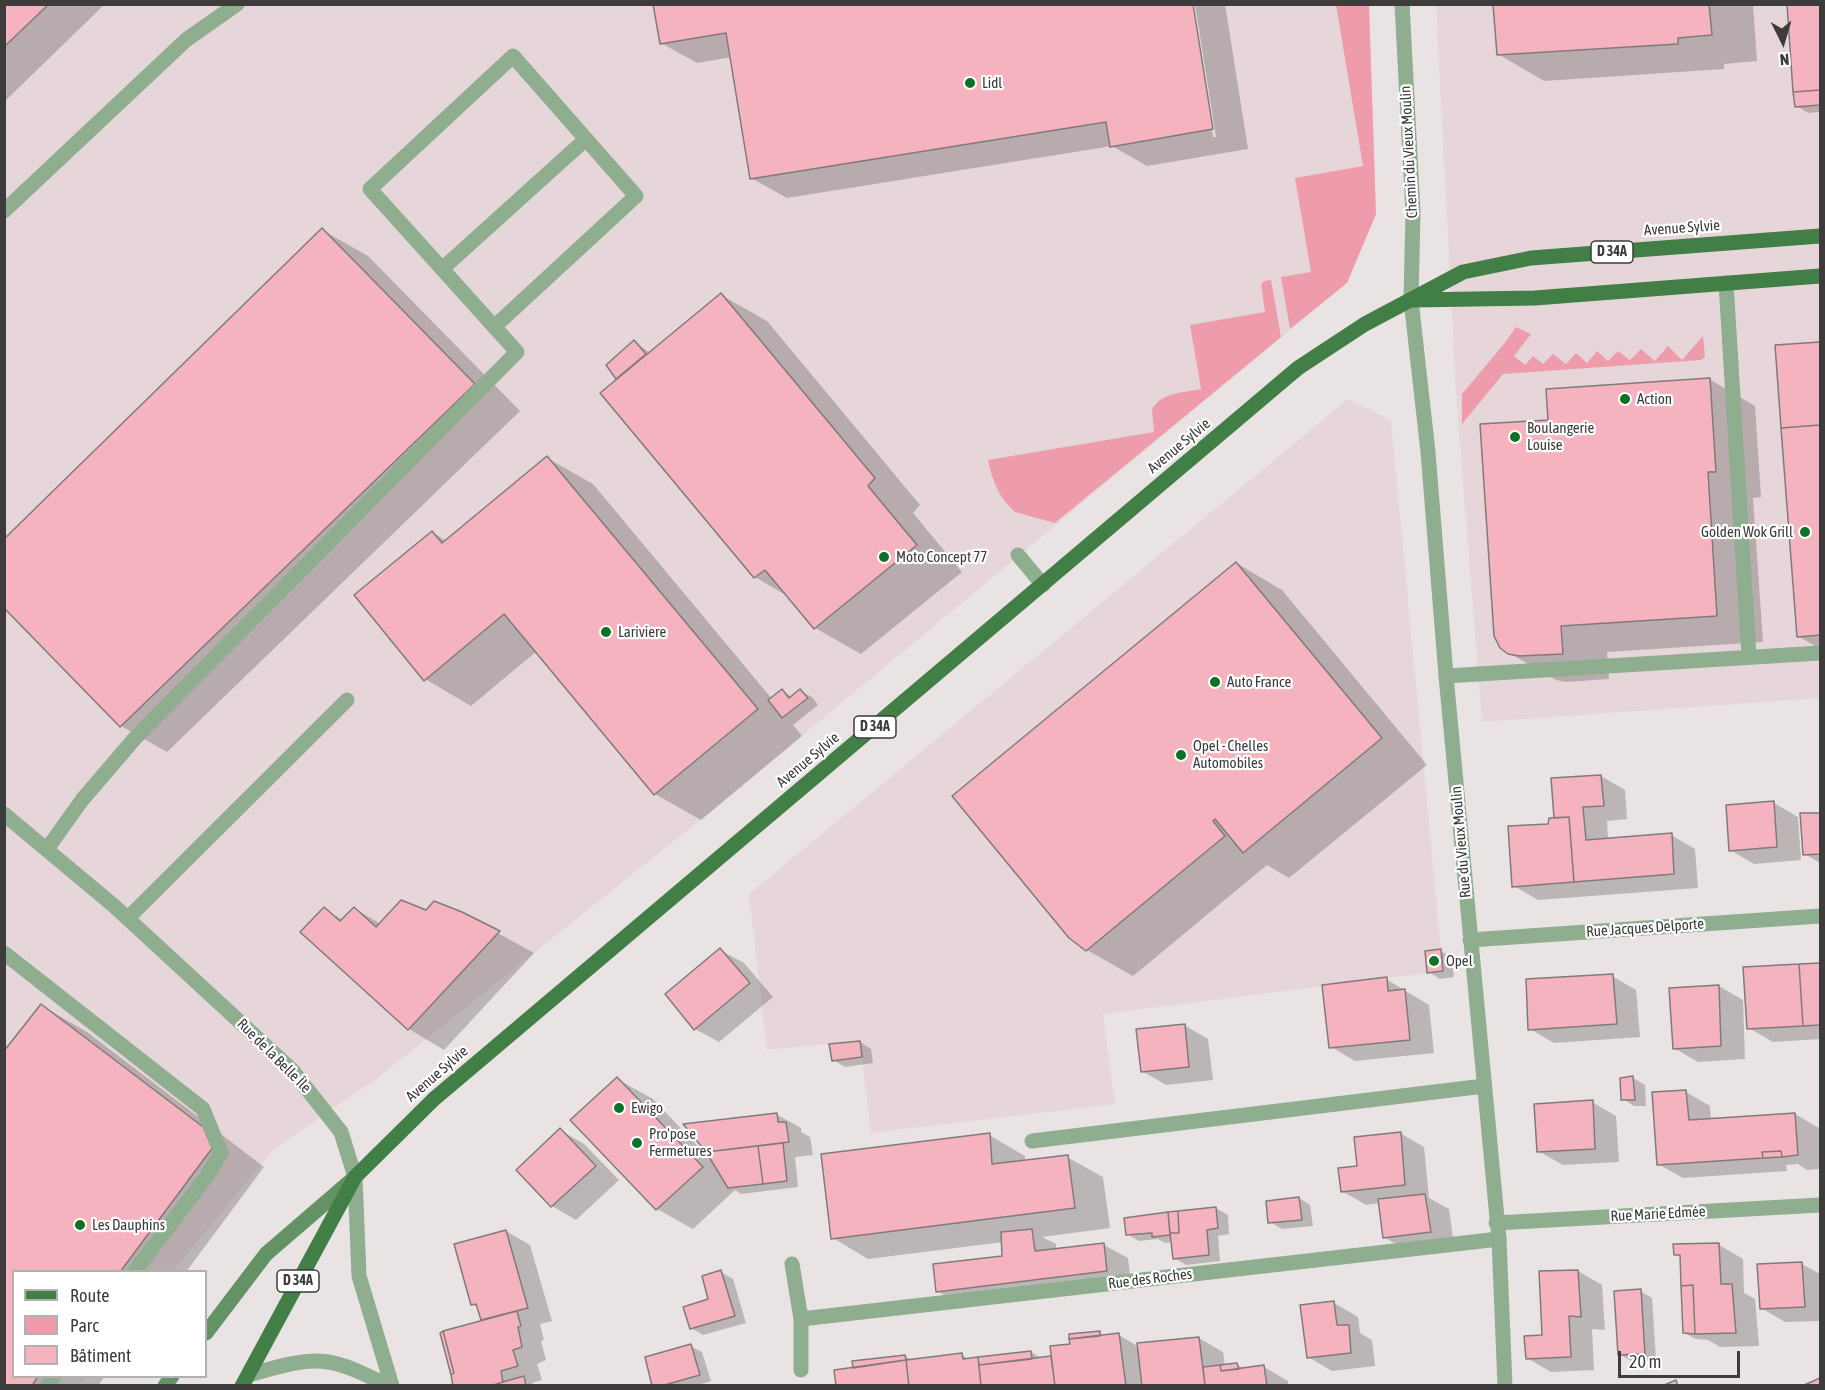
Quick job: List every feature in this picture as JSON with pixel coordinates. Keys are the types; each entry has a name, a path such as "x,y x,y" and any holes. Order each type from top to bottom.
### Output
{"main road":[{"name":"Avenue Sylvie","path":"355,1177 434,1099 1298,368 1365,324 1463,272 1531,258 1821,236"},
{"name":"Avenue Sylvie","path":"1411,300 1535,298 1821,276"},
{"name":"D 34A","path":"245,1380 355,1177"}],"street":[{"path":"4,212 186,40 237,4"},
{"name":"Chemin du Vieux Moulin","path":"1402,4 1413,212 1411,300"},
{"path":"47,849 82,800 136,738 517,352 494,327 370,189 513,56 636,196 494,327"},
{"path":"442,269 586,139"},
{"path":"1726,283 1749,657"},
{"name":"Rue du Vieux Moulin","path":"1411,300 1428,452 1446,676 1499,1239 1505,1386"},
{"path":"1017,555 1043,585"},
{"path":"1446,676 1821,653"},
{"path":"128,918 347,700"},
{"name":"Rue de la Belle Île","path":"5,814 128,918 292,1070 341,1132 355,1177 359,1276 391,1386"},
{"name":"Rue Jacques Delporte","path":"1470,940 1821,916"},
{"path":"4,953 203,1109 221,1153 207,1176 136,1270"},
{"path":"1032,1141 1484,1086"},
{"name":"D 34A","path":"207,1332 266,1254 355,1177"},
{"name":"Rue Marie Edmée","path":"1496,1223 1821,1205"},
{"name":"Rue des Roches","path":"801,1319 1499,1239"},
{"path":"792,1264 801,1319 801,1370"},
{"name":"Rue de la Belle Île","path":"245,1380 294,1363 327,1362 357,1371 391,1386"}],"shaded area":[{"path":"5,5 1369,5 1376,214 1347,283 704,817 375,1080 274,1149 174,1270 12,1270 12,1378 86,1378 79,1385 5,1386"},
{"path":"1436,5 1820,5 1820,698 1482,722 1456,394"},
{"path":"1348,399 1391,420 1443,971 1103,1014 1115,1104 871,1133 860,1041 767,1050 749,894"}],"green space":[{"path":"1336,5 1369,5 1376,214 1347,283 1290,329 1281,277 1311,272 1295,178 1363,166"},
{"path":"1271,280 1281,337 1055,523 1015,512 1009,507 997,488 988,460 1154,432 1152,409 1156,403 1167,396 1201,389 1190,325 1265,312 1261,285 1264,281"},
{"path":"1516,327 1531,334 1514,356 1525,365 1533,356 1543,364 1553,354 1566,364 1576,353 1587,363 1597,351 1608,361 1618,351 1630,360 1641,349 1655,361 1668,346 1682,360 1703,336 1705,357 1701,360 1503,374 1462,424 1462,394"}],"building":[{"path":"4,4 49,4 4,47"},
{"name":"Lidl","path":"653,4 1193,4 1213,129 1110,147 1106,122 750,179 726,33 660,44"},
{"path":"1493,4 1709,4 1712,35 1678,38 1678,44 1497,55"},
{"path":"1787,4 1820,4 1820,90 1793,92"},
{"path":"1820,90 1820,105 1795,107 1793,92"},
{"path":"322,228 475,384 120,727 4,608 4,539"},
{"path":"721,293 875,478 868,486 917,545 814,629 765,570 754,578 600,393"},
{"path":"634,340 646,354 616,379 606,365"},
{"path":"1820,342 1820,425 1781,428 1775,345"},
{"path":"1710,378 1716,472 1708,472 1717,616 1561,626 1563,654 1519,656 1508,654 1500,648 1494,636 1480,424 1548,420 1546,389"},
{"name":"Golden Wok Grill","path":"1820,425 1820,635 1797,637 1781,428"},
{"name":"Lariviere","path":"547,456 758,709 654,795 504,614 424,681 354,595 432,531 442,543"},
{"name":"Opel - Chelles Automobiles","path":"1236,562 1382,738 1243,853 1215,819 1213,821 1225,836 1086,951 1069,938 952,796"},
{"path":"782,689 789,698 800,689 808,698 782,718 768,700"},
{"path":"1601,775 1604,806 1583,807 1586,840 1672,833 1674,874 1574,882 1569,817 1554,818 1551,778"},
{"path":"1774,801 1777,847 1729,851 1726,805"},
{"path":"1800,813 1820,813 1820,854 1803,855"},
{"path":"1569,817 1574,882 1512,887 1508,826 1548,824 1549,818"},
{"path":"401,900 426,910 434,901 500,931 408,1030 300,932 324,907 340,921 354,907 376,927"},
{"path":"720,948 750,983 694,1030 665,994"},
{"name":"Opel","path":"1441,949 1443,971 1427,973 1425,951"},
{"path":"1820,963 1820,1025 1803,1026 1799,964"},
{"path":"1799,964 1803,1026 1747,1029 1743,967"},
{"path":"1613,974 1617,1024 1528,1030 1526,979"},
{"path":"1387,977 1388,991 1405,989 1410,1040 1329,1048 1322,985"},
{"path":"1719,985 1721,1046 1673,1049 1669,988"},
{"name":"Les Dauphins","path":"41,1004 219,1139 121,1270 12,1270 12,1378 37,1378 32,1386 4,1386 4,1051"},
{"path":"1185,1024 1189,1067 1141,1072 1136,1029"},
{"path":"860,1041 862,1057 832,1061 829,1044"},
{"path":"1633,1076 1635,1100 1621,1100 1620,1078"},
{"name":"Pro'pose Fermetures","path":"617,1077 703,1167 656,1210 570,1120"},
{"path":"1686,1090 1689,1120 1795,1113 1798,1155 1782,1157 1781,1151 1762,1152 1763,1158 1657,1165 1652,1092"},
{"path":"1593,1100 1595,1149 1537,1152 1534,1104"},
{"path":"777,1113 778,1122 786,1122 789,1142 706,1152 683,1124"},
{"path":"560,1128 596,1166 551,1207 516,1170"},
{"path":"1401,1132 1405,1185 1341,1192 1338,1168 1357,1166 1354,1137"},
{"path":"990,1133 992,1164 1068,1155 1075,1208 831,1239 821,1154"},
{"path":"783,1143 787,1181 763,1184 758,1146"},
{"path":"758,1146 763,1184 728,1188 706,1152"},
{"path":"1781,1151 1782,1157 1763,1158 1762,1152"},
{"path":"1425,1194 1431,1232 1383,1238 1378,1199"},
{"path":"1299,1197 1302,1220 1268,1223 1266,1201"},
{"path":"1216,1207 1218,1228 1207,1230 1209,1255 1173,1259 1170,1233 1179,1233 1178,1211"},
{"path":"1178,1211 1179,1233 1170,1233 1168,1212"},
{"path":"1168,1212 1170,1235 1152,1237 1152,1233 1126,1235 1124,1218"},
{"path":"1032,1229 1035,1251 1104,1243 1107,1271 936,1292 933,1264 1002,1256 1001,1232"},
{"path":"506,1230 528,1308 481,1320 476,1304 471,1305 454,1244"},
{"path":"1719,1243 1721,1284 1732,1284 1736,1333 1695,1334 1693,1285 1681,1286 1680,1255 1674,1255 1673,1244"},
{"path":"1802,1262 1805,1307 1760,1309 1757,1264"},
{"path":"721,1270 735,1316 690,1329 683,1307 708,1299 702,1276"},
{"path":"1578,1270 1581,1317 1569,1316 1571,1357 1526,1359 1524,1336 1542,1335 1539,1271"},
{"path":"1693,1285 1695,1334 1683,1333 1681,1286"},
{"path":"1641,1289 1645,1354 1618,1355 1614,1291"},
{"path":"1334,1301 1337,1325 1349,1325 1351,1353 1307,1358 1300,1305"},
{"path":"517,1311 521,1326 518,1327 522,1347 513,1350 518,1366 501,1371 503,1382 490,1386 453,1386 451,1375 454,1373 443,1331"},
{"path":"443,1331 454,1373 451,1375 440,1333"},
{"path":"1100,1331 1100,1336 1069,1339 1069,1334"},
{"path":"1119,1333 1126,1386 1055,1386 1050,1346 1070,1344 1069,1339"},
{"path":"1199,1337 1205,1385 1142,1386 1137,1343"},
{"path":"691,1344 700,1375 661,1386 652,1386 645,1357"},
{"path":"1031,1351 1032,1359 979,1365 978,1357"},
{"path":"962,1353 963,1359 978,1357 981,1386 909,1386 906,1360"},
{"path":"905,1355 906,1360 853,1368 852,1361"},
{"path":"1051,1356 1055,1386 981,1386 979,1365"},
{"path":"906,1360 909,1386 836,1386 834,1370"},
{"path":"1237,1363 1239,1369 1221,1371 1220,1365"},
{"path":"1220,1365 1221,1371 1264,1365 1267,1386 1205,1386 1203,1367"},
{"path":"524,1376 526,1386 490,1386 503,1382"},
{"path":"1820,1378 1820,1386 1802,1386"},
{"path":"1676,1380 1678,1386 1662,1386"}],"place":[{"name":"Lidl","path":"970,83"},
{"name":"Action","path":"1625,399"},
{"name":"Boulangerie Louise","path":"1515,437"},
{"name":"Golden Wok Grill","path":"1805,532"},
{"name":"Moto Concept 77","path":"884,557"},
{"name":"Lariviere","path":"606,632"},
{"name":"Auto France","path":"1215,682"},
{"name":"Opel - Chelles Automobiles","path":"1181,755"},
{"name":"Opel","path":"1434,961"},
{"name":"Ewigo","path":"619,1108"},
{"name":"Pro'pose Fermetures","path":"637,1143"},
{"name":"Les Dauphins","path":"80,1225"}]}
